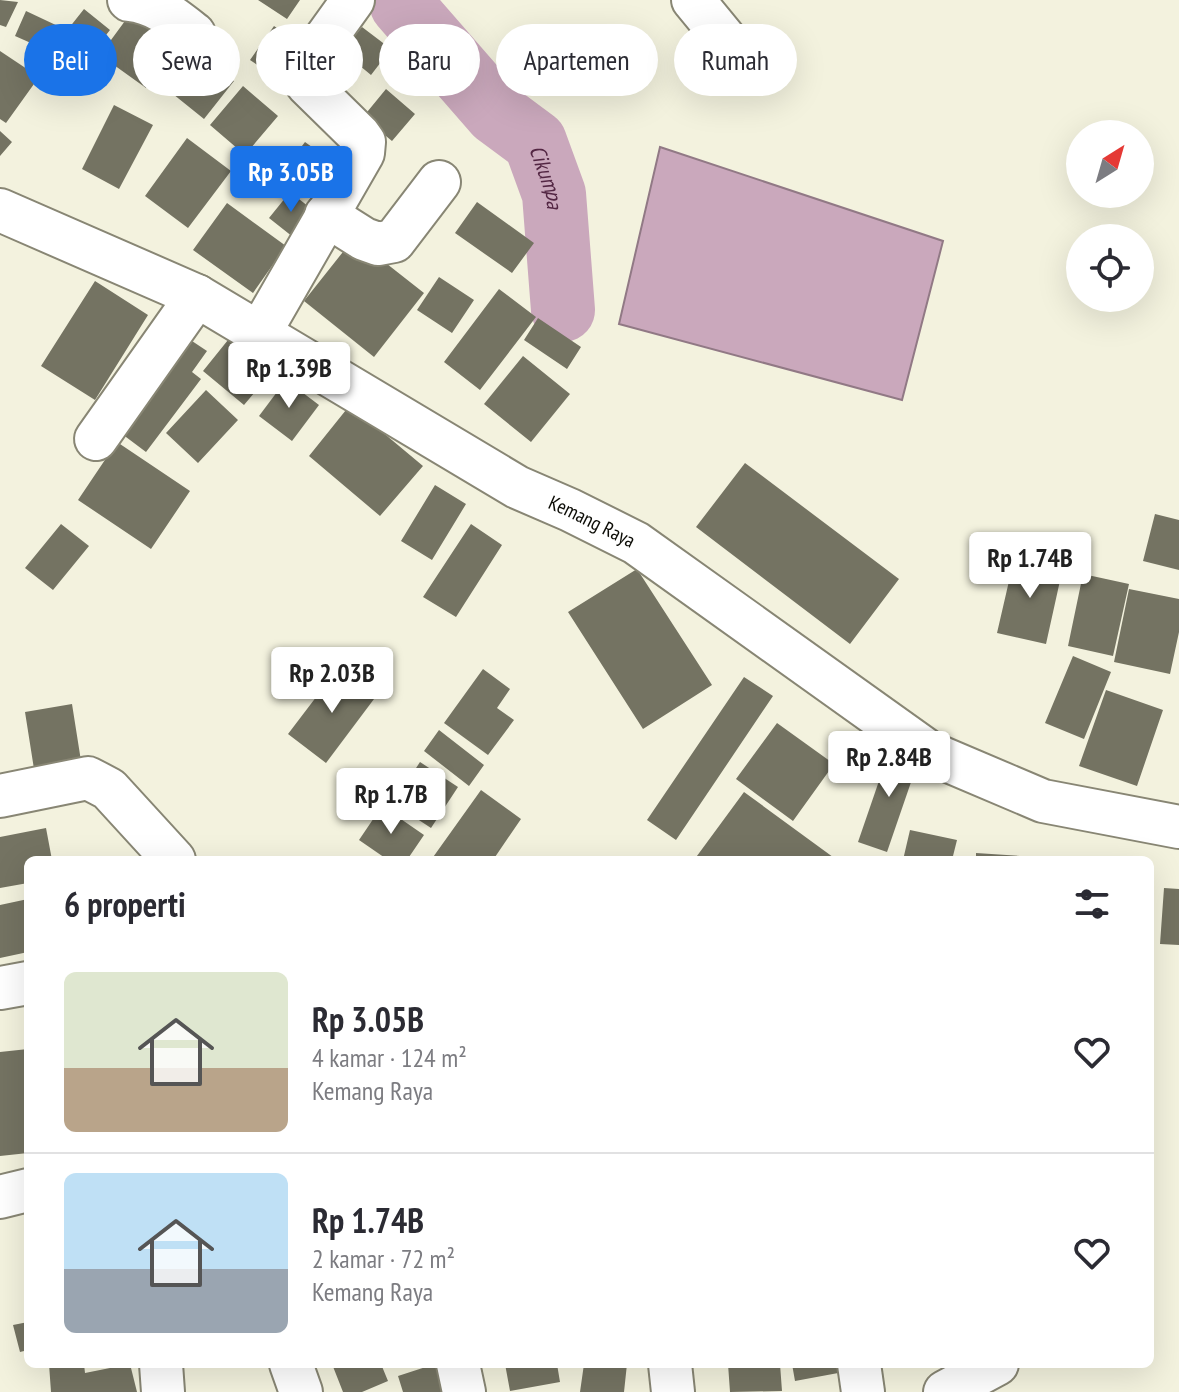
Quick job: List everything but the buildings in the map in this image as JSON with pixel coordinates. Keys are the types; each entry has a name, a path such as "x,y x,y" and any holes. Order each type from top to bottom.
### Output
{"street":[{"path":"129,0 148,3 181,24"},
{"path":"259,334 363,153 364,142 307,84 304,75 315,53 353,0"},
{"path":"693,0 713,24"},
{"path":"326,215 364,239 378,244 394,241 439,182"},
{"name":"Kemang Raya","path":"0,210 197,296 517,487 636,543 930,753 1043,801 1179,827"},
{"path":"96,439 197,296"},
{"path":"1,794 88,778 109,789 170,856"},
{"path":"0,988 24,984"},
{"path":"0,1197 24,1191"},
{"path":"161,1368 163,1392"},
{"path":"292,1368 301,1392"},
{"path":"459,1368 464,1392"},
{"path":"670,1368 673,1392"},
{"path":"860,1368 863,1392"},
{"path":"945,1392 990,1368"}],"shaded area":[{"path":"660,147 943,241 902,400 619,324"}],"waterway":[{"name":"Cikumpa","path":"403,0 402,5 496,113 535,142 554,194 563,310"}]}
